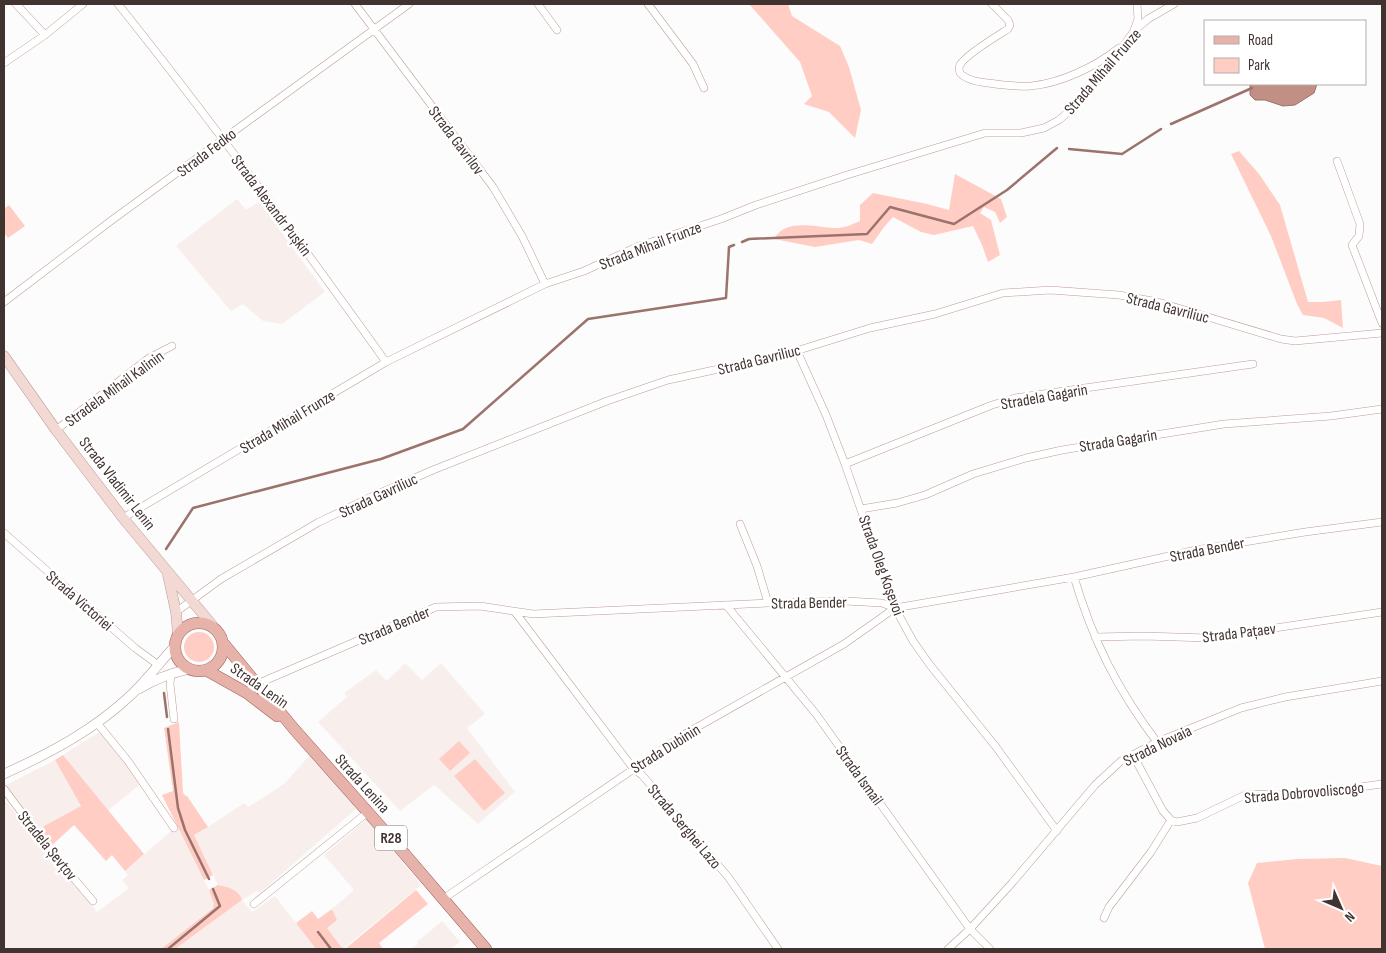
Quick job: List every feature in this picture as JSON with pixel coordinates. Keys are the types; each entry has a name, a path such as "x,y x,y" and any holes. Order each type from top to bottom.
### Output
{"main road":[{"name":"Strada Vladimir Lenin","path":"4,356 56,430 123,518 212,625"},
{"path":"167,572 176,612 178,660 189,669"},
{"path":"176,640 182,628 189,624 204,622 212,625"},
{"name":"R28","path":"212,625 217,630 224,644 294,730"},
{"path":"206,670 220,660 224,644"},
{"name":"R28","path":"189,669 206,670"},
{"name":"Strada Lenin","path":"206,670 246,692 294,730"},
{"name":"Strada Lenina","path":"294,730 368,812 486,949"}],"street":[{"path":"16,4 45,35"},
{"path":"4,63 45,35 83,4"},
{"name":"Strada Alexandr Pușkin","path":"118,4 173,72 386,362"},
{"name":"Strada Gavrilov","path":"356,4 493,187 522,236 545,284"},
{"name":"Strada Fedko","path":"4,302 222,139 409,4"},
{"path":"538,4 557,30"},
{"path":"648,4 693,64 704,88"},
{"path":"992,4 1010,22 1009,27 966,58 959,66 962,75 970,79 1016,86 1032,86 1072,75 1111,54 1125,43"},
{"path":"1134,30 1138,19 1137,4"},
{"name":"Strada Mihail Frunze","path":"123,518 386,362 545,284 584,270 639,246 848,175 985,133 1021,133 1044,128 1059,120 1075,106 1102,76 1134,30 1148,19 1174,4"},
{"path":"1337,161 1360,224 1359,236 1352,245 1382,323"},
{"name":"Strada Gavriliuc","path":"176,612 221,579 319,522 371,497 433,470 647,386 797,351 870,328 935,314 1004,293 1050,290 1119,295 1158,302 1281,339 1295,341 1382,333"},
{"name":"Stradela Mihail Kalinin","path":"56,430 149,358 172,346"},
{"name":"Strada Oleg Koşevoi","path":"797,351 826,414 895,608 913,641 930,666 996,747 1057,831"},
{"name":"Stradela Gagarin","path":"845,464 992,405 1015,398 1253,364"},
{"name":"Strada Gagarin","path":"861,508 924,495 973,474 1026,458 1062,450 1224,424 1330,416 1382,409"},
{"name":"Strada Bender","path":"246,692 257,684 436,607 480,606 532,614 768,603 873,602 895,608 1074,577 1196,550 1305,532 1382,522"},
{"path":"740,524 757,566 768,603"},
{"name":"Strada Victoriei","path":"4,533 135,648 157,664"},
{"path":"1074,577 1082,603 1108,668 1136,715 1157,742"},
{"name":"Strada Ismail","path":"726,605 787,677 844,752 970,929 990,949"},
{"name":"Strada Dubinin","path":"443,899 685,734 844,644 895,608"},
{"name":"Strada Serghei Lazo","path":"515,612 633,768 642,775 729,878 778,949"},
{"name":"Strada Pațaev","path":"1095,637 1208,638 1382,612"},
{"path":"133,693 176,640"},
{"path":"4,774 64,744 97,723 133,693 152,682 172,673 189,669"},
{"path":"172,673 170,684 174,719"},
{"name":"Strada Novaia","path":"948,949 970,929 1012,883 1110,769 1133,754 1157,742 1257,703 1382,681"},
{"path":"97,723 128,761 174,828"},
{"path":"1104,918 1109,907 1171,820 1163,812 1133,754"},
{"name":"Strada Dobrovoliscogo","path":"1171,820 1177,822 1197,818 1247,794 1300,795 1382,784"},
{"name":"Stradela Șevțov","path":"4,789 49,849 93,901"},
{"path":"254,904 368,812"}],"shaded area":[{"path":"1250,85 1317,85 1314,93 1295,105 1283,106 1265,100 1255,100 1250,95"},
{"path":"237,199 246,210 259,202 325,292 282,324 263,321 243,304 231,311 176,246"},
{"path":"405,663 422,680 441,663 485,714 467,728 515,792 478,824 434,785 400,811 318,722 347,697 344,693 376,670 387,681"},
{"path":"101,731 142,783 107,811 63,755"},
{"path":"309,756 358,807 260,893 257,891 242,900 239,893 233,889 218,885 194,835 244,803 248,807 275,790 286,782"},
{"path":"55,760 81,806 44,826 41,832 4,786"},
{"path":"4,799 97,912 129,888 122,880 128,875 125,871 177,826 209,890 214,904 213,907 161,949 4,949"},
{"path":"368,818 421,885 343,949 327,928 337,920 332,909 354,890 324,855"},
{"path":"275,896 316,949 175,949 242,900 252,912"},
{"path":"442,921 460,942 451,949 411,949 418,944 417,942"}],"green space":[{"path":"749,4 788,4 792,16 840,46 849,67 861,110 855,138 829,112 804,104 812,96 800,62"},
{"path":"1239,151 1259,174 1280,205 1308,302 1341,300 1343,328 1324,318 1303,315 1271,236 1231,154"},
{"path":"955,174 1001,199 1007,217 1000,223 995,212 984,207 980,213 991,220 1000,255 988,262 973,226 934,235 921,232 893,217 872,244 859,240 815,247 774,239 779,232 794,226 840,228 860,221 860,205 873,193 949,210"},
{"path":"9,205 25,226 8,238 4,233 4,209"},
{"path":"199,632 209,637 214,647 209,657 199,662 189,657 184,647 189,637"},
{"path":"179,722 183,793 208,827 194,835 213,875 204,880 162,795 173,791 164,728"},
{"path":"459,741 470,753 450,771 439,759"},
{"path":"63,755 144,854 125,871 112,855 106,861 74,825 51,846 41,833 44,826 81,806 55,760"},
{"path":"475,759 505,793 484,811 454,776"},
{"path":"1345,858 1382,866 1382,949 1265,949 1248,883 1257,863 1298,859"},
{"path":"218,885 236,891 242,900 175,949 161,949 213,908 214,904 209,890"},
{"path":"416,890 428,904 379,943 383,949 345,949"},
{"path":"332,909 337,920 327,928 343,949 316,949 296,923 312,911 318,919"}],"waterway":[{"path":"1171,124 1252,88"},
{"path":"1069,149 1122,154 1161,129"},
{"path":"742,242 749,239 867,234 890,207 954,224 1007,190 1057,148"},
{"path":"166,549 193,508 381,459 463,429 588,319 726,298 729,247 734,245"},
{"path":"164,693 167,717"},
{"path":"168,729 178,808 185,830 209,879"},
{"path":"168,949 220,906 213,889"},
{"path":"318,932 331,949"}]}
